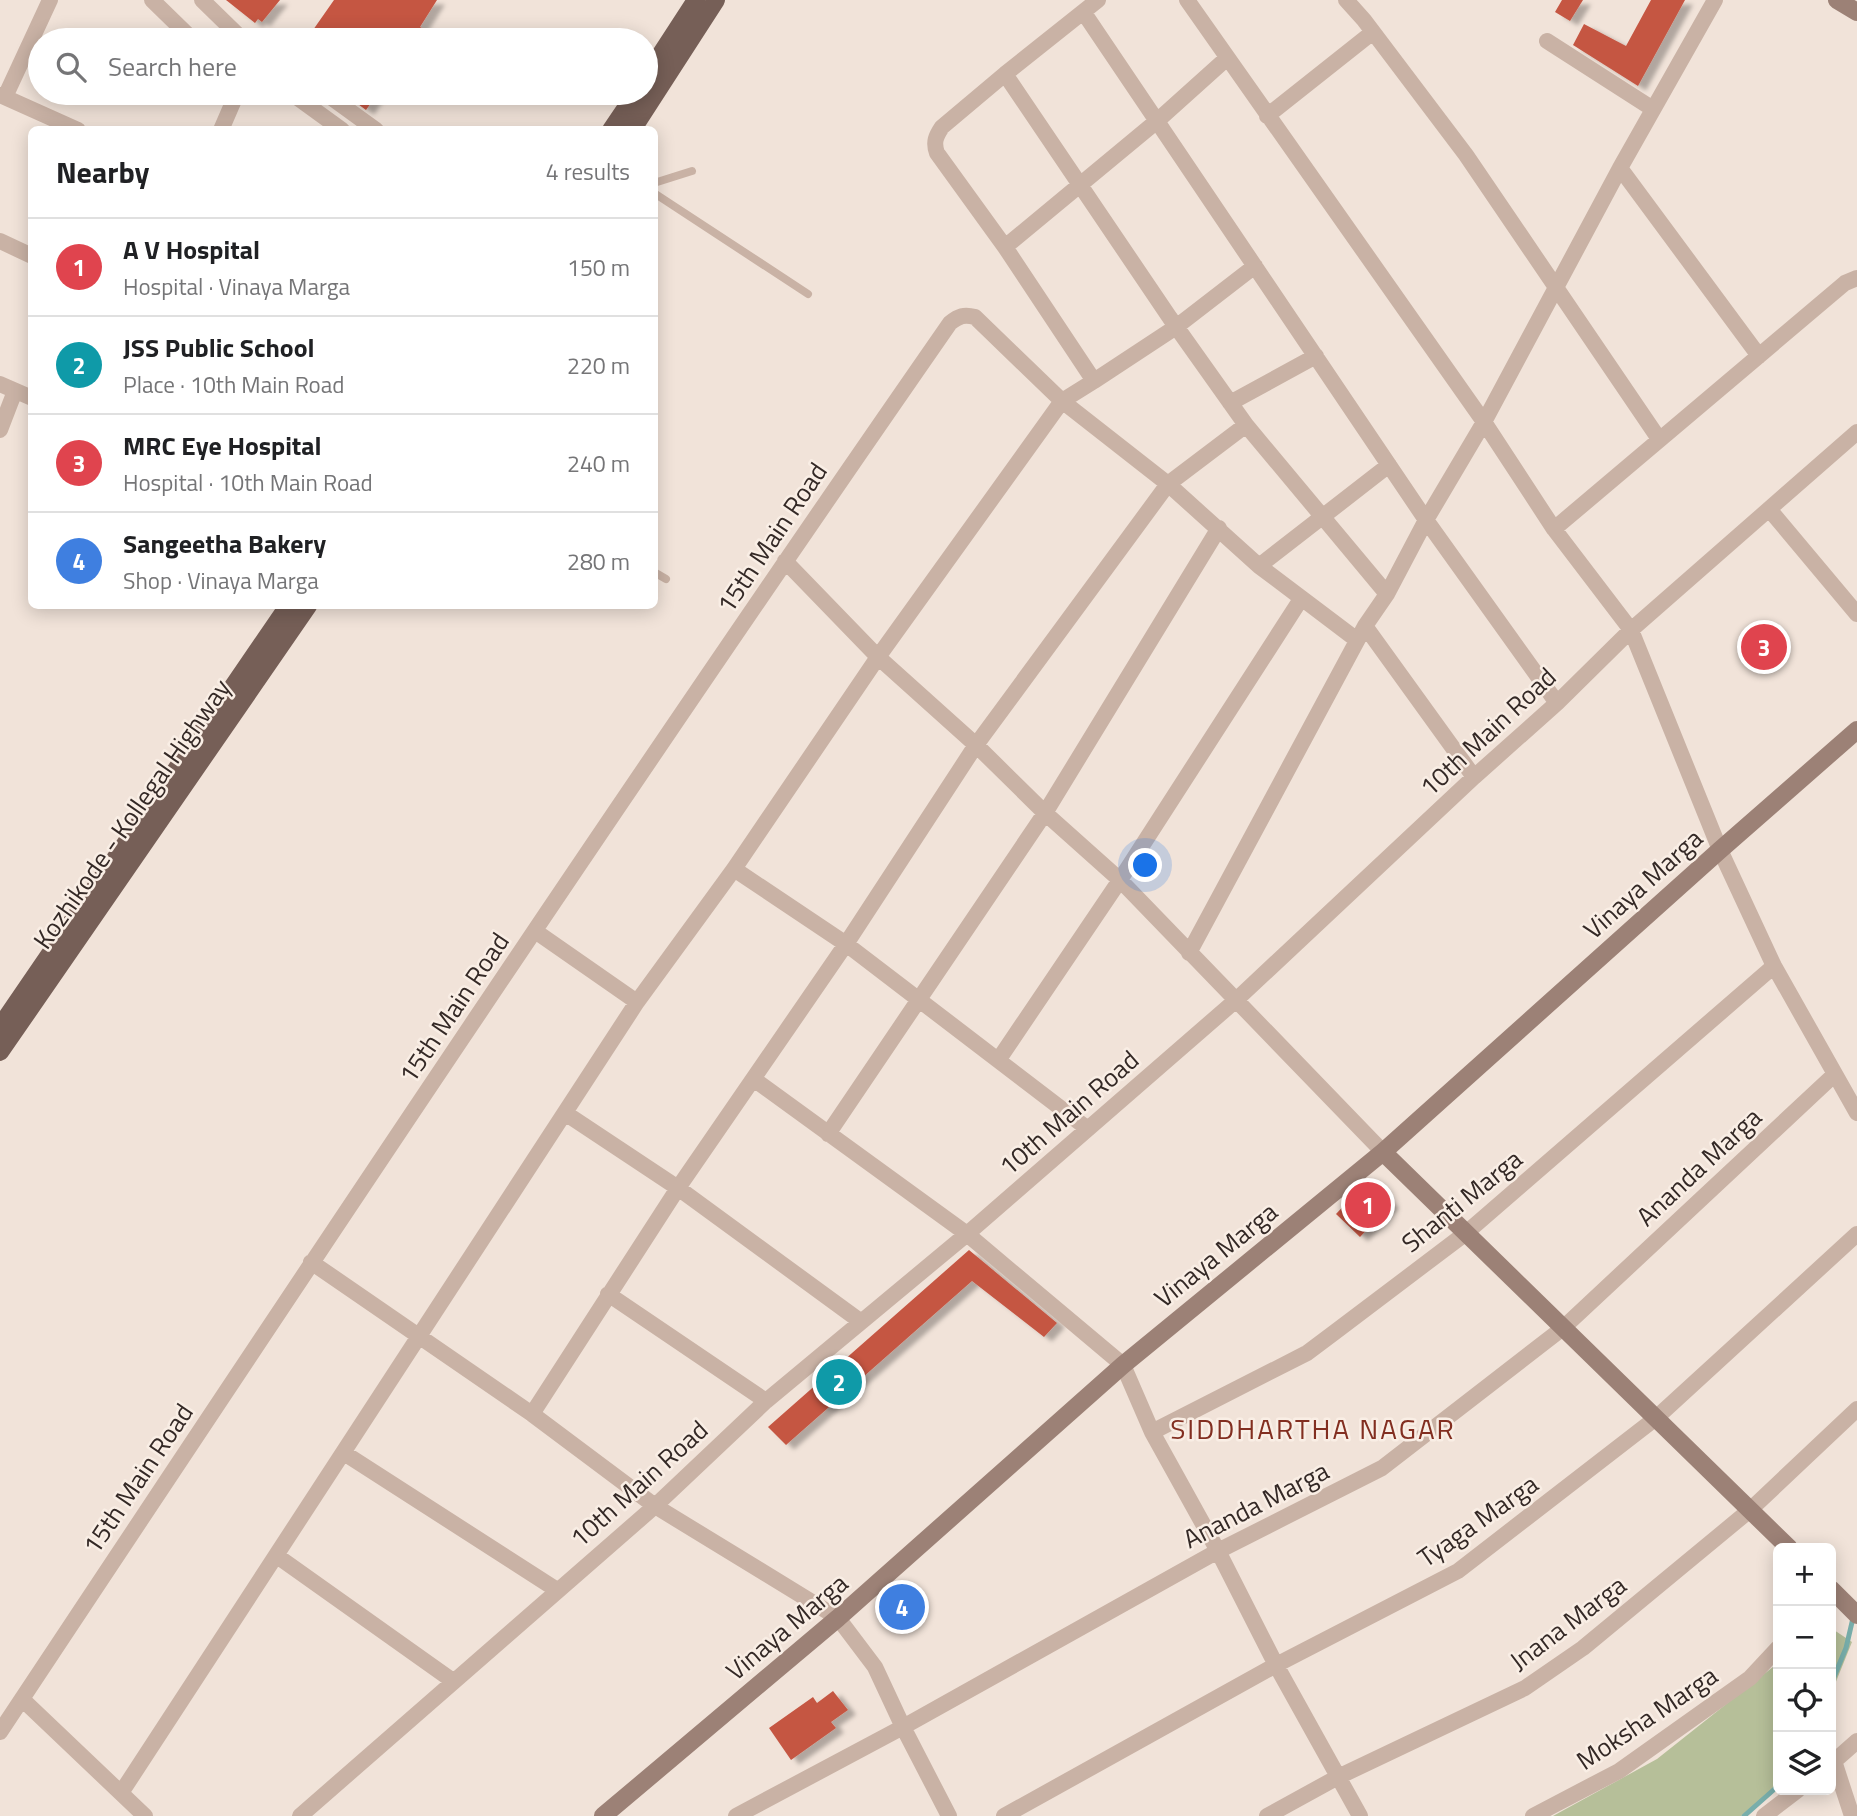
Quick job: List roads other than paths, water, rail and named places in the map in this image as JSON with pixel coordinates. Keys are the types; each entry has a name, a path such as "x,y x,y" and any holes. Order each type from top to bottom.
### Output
{"main road":[{"path":"658,59 696,0"},
{"path":"658,90 716,0"},
{"path":"614,126 628,105"},
{"path":"635,126 648,105"},
{"path":"0,1027 286,609"},
{"name":"Kozhikode - Kollegal Highway","path":"0,1052 306,609"}],"street":[{"path":"36,28 50,0"},
{"path":"152,0 181,28"},
{"path":"202,0 231,28"},
{"path":"1094,381 934,146 942,127 1098,0"},
{"path":"1186,0 1484,422 1554,529 1631,630 1720,850 1774,966 1857,1113"},
{"path":"1346,0 1466,155 1659,439"},
{"path":"1189,953 1365,625 1387,594 1426,520 1484,422 1620,168 1715,0"},
{"path":"1837,0 1857,12"},
{"path":"1084,13 1426,520 1557,703"},
{"path":"1267,116 1373,32"},
{"path":"1547,41 1653,108"},
{"path":"28,44 2,96 69,126"},
{"path":"1005,247 1157,121 1226,59"},
{"path":"1005,74 1176,327 1246,425 1387,594"},
{"path":"224,126 233,105"},
{"path":"308,105 336,126"},
{"path":"342,105 370,126"},
{"path":"1620,168 1759,356"},
{"path":"0,241 28,254"},
{"path":"121,1793 637,1002 734,869 878,657 1062,401 1176,327 1255,266"},
{"path":"1554,529 1845,283 1857,278"},
{"name":"15th Main Road","path":"0,1732 535,931 785,561 950,323 966,314 975,317 1062,401"},
{"path":"1230,403 1315,356"},
{"path":"0,384 28,396"},
{"path":"0,430 15,391"},
{"path":"1062,401 1168,484 1259,566 1357,640"},
{"path":"532,1415 678,1188 755,1080 976,745 1168,484 1246,425"},
{"name":"10th Main Road","path":"300,1816 655,1506 765,1401 967,1234 1235,1001 1557,703 1631,630 1857,432"},
{"path":"1259,566 1389,465"},
{"path":"1769,509 1857,614"},
{"path":"828,1134 1045,813 1219,528"},
{"path":"785,561 878,657 1120,880 1383,1152 1784,1543"},
{"path":"999,1059 1120,880 1301,599"},
{"path":"1365,625 1475,777"},
{"name":"Vinaya Marga","path":"603,1816 838,1618 1123,1365 1383,1152 1857,730"},
{"path":"734,869 846,944 1088,1129"},
{"path":"535,931 637,1002"},
{"name":"Shanti Marga","path":"1152,1432 1307,1353 1466,1233 1774,966"},
{"name":"Ananda Marga","path":"736,1816 1218,1551 1382,1468 1563,1328 1835,1074"},
{"path":"755,1080 967,1234 1123,1365 1152,1432 1360,1816"},
{"path":"565,1113 678,1188 860,1321"},
{"name":"Tyaga Marga","path":"1004,1816 1276,1665 1458,1571 1656,1418 1857,1234"},
{"path":"312,1262 532,1415 655,1506 838,1618 876,1667 902,1727 949,1816"},
{"path":"608,1294 765,1401"},
{"name":"Jnana Marga","path":"1267,1816 1338,1777 1525,1688 1583,1648 1750,1510 1857,1409"},
{"path":"344,1453 557,1590"},
{"path":"277,1556 453,1681"},
{"path":"1836,1595 1852,1609"},
{"name":"Moksha Marga","path":"1533,1816 1619,1772 1750,1678 1773,1653"},
{"path":"22,1699 145,1816"},
{"path":"1836,1759 1857,1741"},
{"path":"1836,1774 1852,1816"},
{"path":"1764,1816 1791,1795"}],"lane":[{"path":"658,182 692,171"},
{"path":"658,196 808,294"},
{"path":"658,574 666,579"}],"waterway":[{"path":"1836,1672 1846,1648 1853,1618"},
{"path":"1744,1816 1773,1790"}],"place":[{"name":"MRC Eye Hospital","path":"1764,647"},
{"name":"A V Hospital","path":"1368,1205"},
{"name":"JSS Public School","path":"839,1382"},
{"name":"Sangeetha Bakery","path":"902,1607"}],"district":[{"name":"SIDDHARTHA NAGAR","path":"1313,1429"}]}
